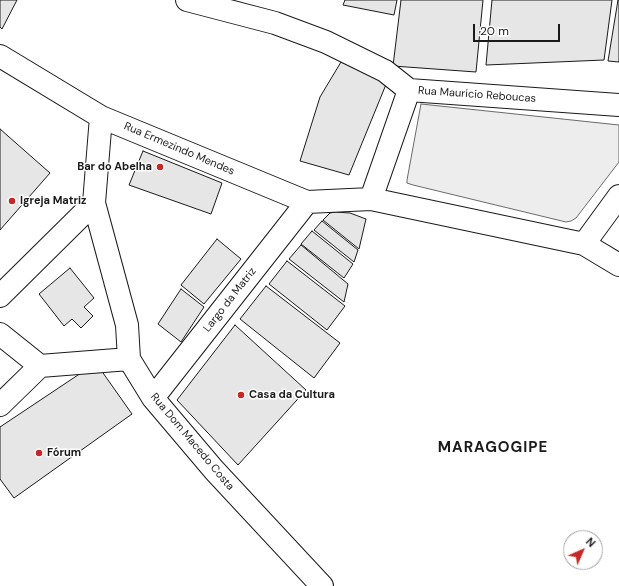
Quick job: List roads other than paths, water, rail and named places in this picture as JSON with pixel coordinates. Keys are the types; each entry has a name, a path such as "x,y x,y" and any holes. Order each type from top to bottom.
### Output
{"street":[{"name":"Rua Mauricio Reboucas","path":"187,0 275,23 326,42 385,71 409,90 619,105"},
{"name":"Rua Ermezindo Mendes","path":"0,56 101,117 307,202 371,199 584,244 619,265"},
{"path":"371,199 409,90"},
{"path":"0,406 40,366 129,359 127,324 94,203 101,117"},
{"path":"584,244 619,196"},
{"name":"Largo da Matriz","path":"153,398 307,202"},
{"path":"0,296 94,203"},
{"path":"0,334 40,366"},
{"name":"Rua Dom Macedo Costa","path":"129,359 153,398 214,470 322,586"}],"place":[{"name":"Bar do Abelha","path":"160,167"},
{"name":"Igreja Matriz","path":"12,201"},
{"name":"Casa da Cultura","path":"241,395"},
{"name":"Fórum","path":"39,453"}],"district":[{"name":"MARAGOGIPE","path":"493,448"}]}
